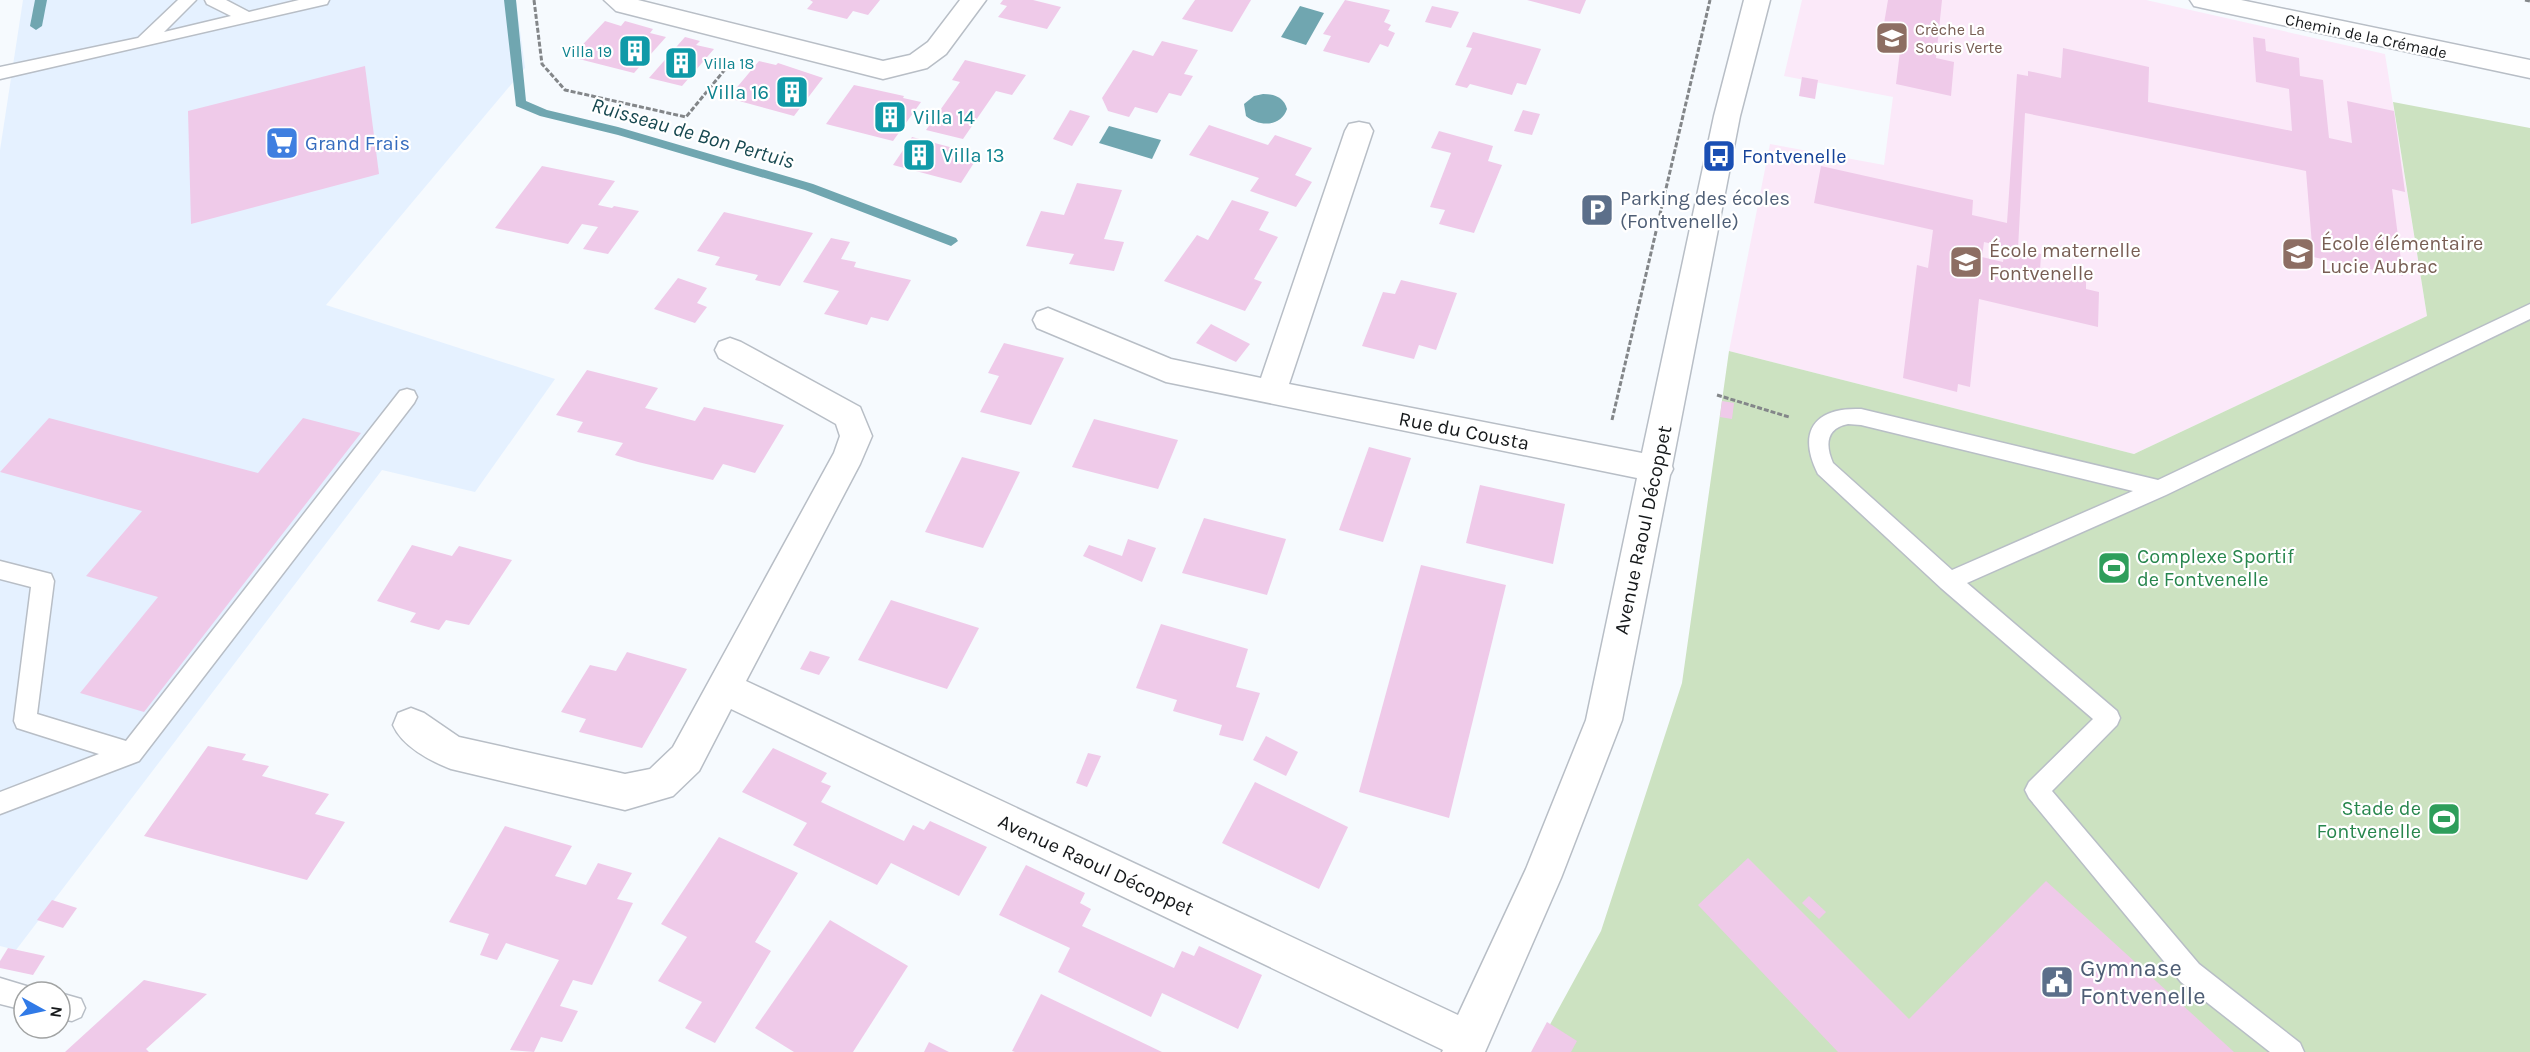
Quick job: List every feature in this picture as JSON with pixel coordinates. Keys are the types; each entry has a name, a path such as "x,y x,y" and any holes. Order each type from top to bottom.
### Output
{"street":[{"path":"617,0 625,5 883,70 918,62 937,48 973,0"},
{"name":"Avenue Raoul Décoppet","path":"724,688 1466,1046 1542,878 1604,720 1657,469 1683,328 1727,116 1757,0"},
{"name":"Chemin de la Crémade","path":"2203,0 2530,69"},
{"path":"1271,393 1359,131"},
{"name":"Rue du Cousta","path":"1048,320 1166,370 1657,469"},
{"path":"411,725 451,752 626,792 660,784 686,759 849,456 856,436 849,416 730,350"}],"lane":[{"path":"143,42 188,0"},
{"path":"213,0 249,18"},
{"path":"0,73 321,0"},
{"path":"1949,581 2159,489 2530,312"},
{"path":"0,804 130,753 407,397"},
{"path":"2159,489 1861,417 1845,415 1830,420 1821,428 1817,440 1818,455 1825,468 1949,581 2109,717 2037,790 2190,973 2291,1052"},
{"path":"0,570 43,581 25,721 130,753"}],"path":[{"path":"534,0 542,64 565,90 686,117 752,36"},
{"path":"1612,421 1710,0"},
{"path":"2525,0 2530,1"},
{"path":"1717,396 1745,402 1821,428"}],"shaded area":[{"path":"23,0 516,0 525,68 326,305 555,379 475,492 382,470 16,950 0,946 0,150"},
{"path":"1802,0 2146,0 2385,54 2427,316 2134,454 1729,351 1770,144 1884,165 1893,97 1784,76"}],"green space":[{"name":"Complexe Sportif de Fontvenelle","path":"2393,102 2530,128 2530,1052 1535,1052 1601,931 1682,683 1729,351 2134,454 2427,316"}],"water":[{"path":"1300,6 1324,13 1306,45 1281,37"},
{"path":"1263,94 1278,97 1286,105 1284,115 1275,122 1257,122 1246,116 1244,104 1254,96"},
{"path":"1109,126 1161,140 1152,159 1099,143"}],"building":[{"path":"810,0 880,0 868,15 853,11 847,19 807,9 813,2"},
{"path":"1003,0 1033,0 1061,7 1047,29 998,17 1007,6 1000,4"},
{"path":"1195,0 1251,0 1232,32 1182,19"},
{"path":"1345,0 1390,10 1384,22 1391,25 1388,30 1395,33 1388,47 1380,44 1369,63 1323,51 1331,36 1323,34"},
{"path":"1527,0 1586,0 1580,14"},
{"path":"1888,0 1942,0 1936,58 1954,62 1951,96 1896,84 1900,51 1880,47"},
{"path":"1432,6 1459,12 1451,28 1425,22"},
{"path":"605,21 621,26 625,21 653,29 650,33 666,37 634,73 571,57"},
{"path":"1473,32 1541,49 1526,85 1517,83 1512,95 1470,84 1467,88 1455,85 1472,48 1466,47"},
{"name":"Villa 18","path":"685,37 700,41 696,45 714,49 682,86 649,78"},
{"path":"2253,37 2265,39 2266,51 2299,58 2300,76 2323,80 2329,138 2352,143 2347,101 2394,111 2405,192 2392,189 2403,276 2313,257 2306,171 2025,113 2018,249 2041,254 2040,271 2086,281 2086,289 2099,292 2098,327 1979,299 1970,387 1958,384 1957,392 1903,378 1917,265 1928,268 1933,230 1814,203 1821,166 1973,200 1972,215 2007,223 2017,74 2028,76 2028,71 2061,78 2063,48 2149,67 2148,102 2292,131 2289,89 2256,82","holes":["1984,242 2005,247 2003,262 1982,257"]},
{"path":"1162,41 1198,50 1184,74 1193,76 1181,96 1169,93 1157,113 1135,107 1129,117 1108,111 1102,98 1133,50 1153,56"},
{"path":"965,60 1026,75 1012,95 996,91 963,139 926,130 960,82 952,80"},
{"path":"759,61 776,65 778,63 823,78 794,116 728,98"},
{"name":"Grand Frais","path":"365,66 379,174 191,224 188,111"},
{"path":"1802,77 1818,80 1815,99 1799,96"},
{"path":"854,85 921,102 893,141 826,124"},
{"path":"1070,110 1090,116 1072,146 1053,139"},
{"path":"1523,110 1540,114 1532,135 1514,131"},
{"path":"1209,125 1268,145 1275,135 1312,148 1295,175 1312,182 1296,207 1250,191 1259,178 1189,155"},
{"path":"1439,131 1493,146 1488,161 1502,165 1474,233 1439,224 1445,210 1430,207 1451,153 1431,148"},
{"path":"912,137 979,155 961,183 893,165"},
{"path":"542,166 615,181 598,205 639,211 608,254 583,249 598,227 582,224 568,244 495,228"},
{"path":"1077,183 1122,190 1104,239 1124,242 1114,271 1069,264 1074,254 1026,246 1041,211 1064,215"},
{"path":"1232,200 1269,212 1259,230 1278,237 1254,279 1262,282 1245,311 1164,281 1197,235 1208,240"},
{"path":"724,212 813,233 780,286 755,280 758,275 715,265 720,257 697,251"},
{"path":"831,238 850,242 841,259 856,262 854,267 911,280 888,321 871,317 867,325 824,314 839,291 803,282"},
{"path":"678,278 707,288 697,303 707,307 695,323 654,309"},
{"path":"1401,280 1457,293 1436,350 1419,345 1414,359 1362,346 1383,292 1395,294"},
{"path":"1211,324 1250,344 1236,362 1196,343"},
{"path":"1004,343 1064,358 1031,425 980,412 999,376 988,373"},
{"path":"587,370 658,388 645,408 695,421 704,407 784,425 755,473 723,464 713,480 638,462 615,455 623,443 577,432 583,422 556,415"},
{"path":"1722,401 1734,403 1732,419 1720,417"},
{"path":"49,418 258,473 303,418 361,433 144,712 80,693 158,597 86,576 142,511 0,472"},
{"path":"1094,419 1178,440 1158,489 1072,467"},
{"path":"1369,447 1411,458 1383,542 1339,530"},
{"path":"962,457 1020,472 983,548 925,532"},
{"path":"1480,485 1565,504 1553,564 1466,543"},
{"path":"1204,518 1286,539 1267,595 1182,573"},
{"path":"1128,539 1156,548 1142,582 1083,556 1089,545 1122,556"},
{"path":"412,545 452,556 459,546 512,560 469,625 446,620 439,630 410,622 416,613 377,601"},
{"path":"1421,565 1506,585 1449,818 1359,792"},
{"path":"891,600 979,628 947,689 858,660"},
{"path":"1161,624 1248,649 1236,687 1260,693 1243,741 1219,735 1222,725 1173,711 1177,700 1136,688"},
{"path":"810,651 830,657 819,675 800,669"},
{"path":"627,652 687,669 642,748 579,732 586,719 561,712 590,665 616,671"},
{"path":"1266,736 1298,752 1286,776 1253,760"},
{"path":"208,746 246,754 242,760 269,766 262,776 329,794 315,814 345,822 307,880 144,836"},
{"path":"773,748 827,773 821,782 831,786 821,802 904,841 913,825 924,830 930,821 987,847 959,896 891,863 877,885 793,845 807,823 742,792"},
{"path":"1088,753 1101,756 1087,787 1076,783"},
{"path":"1255,782 1348,827 1319,889 1222,843"},
{"path":"505,826 572,846 555,876 586,885 598,863 632,873 617,899 633,903 592,985 573,980 560,1006 578,1011 562,1042 541,1037 534,1052 510,1050 559,960 506,943 497,960 480,955 489,934 449,922"},
{"path":"719,837 798,873 755,942 771,951 715,1043 685,1028 702,1002 658,981 687,937 661,924"},
{"path":"1748,858 1909,1019 2046,881 2234,1052 1838,1052 1698,905"},
{"path":"1026,865 1085,893 1080,903 1091,909 1082,926 1174,968 1182,951 1194,956 1199,946 1262,975 1238,1029 1162,993 1151,1017 1058,972 1070,948 999,915"},
{"path":"1809,896 1826,912 1819,919 1802,903"},
{"path":"52,900 77,908 63,928 37,920"},
{"path":"830,920 908,966 853,1052 794,1052 755,1028"},
{"path":"8,948 45,956 33,975 0,968 0,961"},
{"path":"144,980 207,994 146,1049 149,1052 65,1052"},
{"path":"1041,994 1162,1052 1012,1051"},
{"path":"1547,1022 1577,1041 1571,1052 1531,1052"},
{"path":"929,1042 949,1052 924,1052"}],"waterway":[{"path":"36,26 41,0"},
{"name":"Ruisseau de Bon Pertuis","path":"510,0 520,103 544,113 618,131 809,187 951,241"}],"place":[{"name":"Crèche La Souris Verte","path":"1892,38"},
{"name":"Villa 19","path":"635,51"},
{"name":"Villa 18","path":"681,63"},
{"name":"Villa 16","path":"792,92"},
{"name":"Villa 14","path":"890,117"},
{"name":"Grand Frais","path":"282,143"},
{"name":"Villa 13","path":"919,155"},
{"name":"Fontvenelle","path":"1719,156"},
{"name":"Parking des écoles (Fontvenelle)","path":"1597,210"},
{"name":"École élémentaire Lucie Aubrac","path":"2298,254"},
{"name":"École maternelle Fontvenelle","path":"1966,262"},
{"name":"Complexe Sportif de Fontvenelle","path":"2114,568"},
{"name":"Stade de Fontvenelle","path":"2444,819"},
{"name":"Gymnase Fontvenelle","path":"2057,982"}]}
